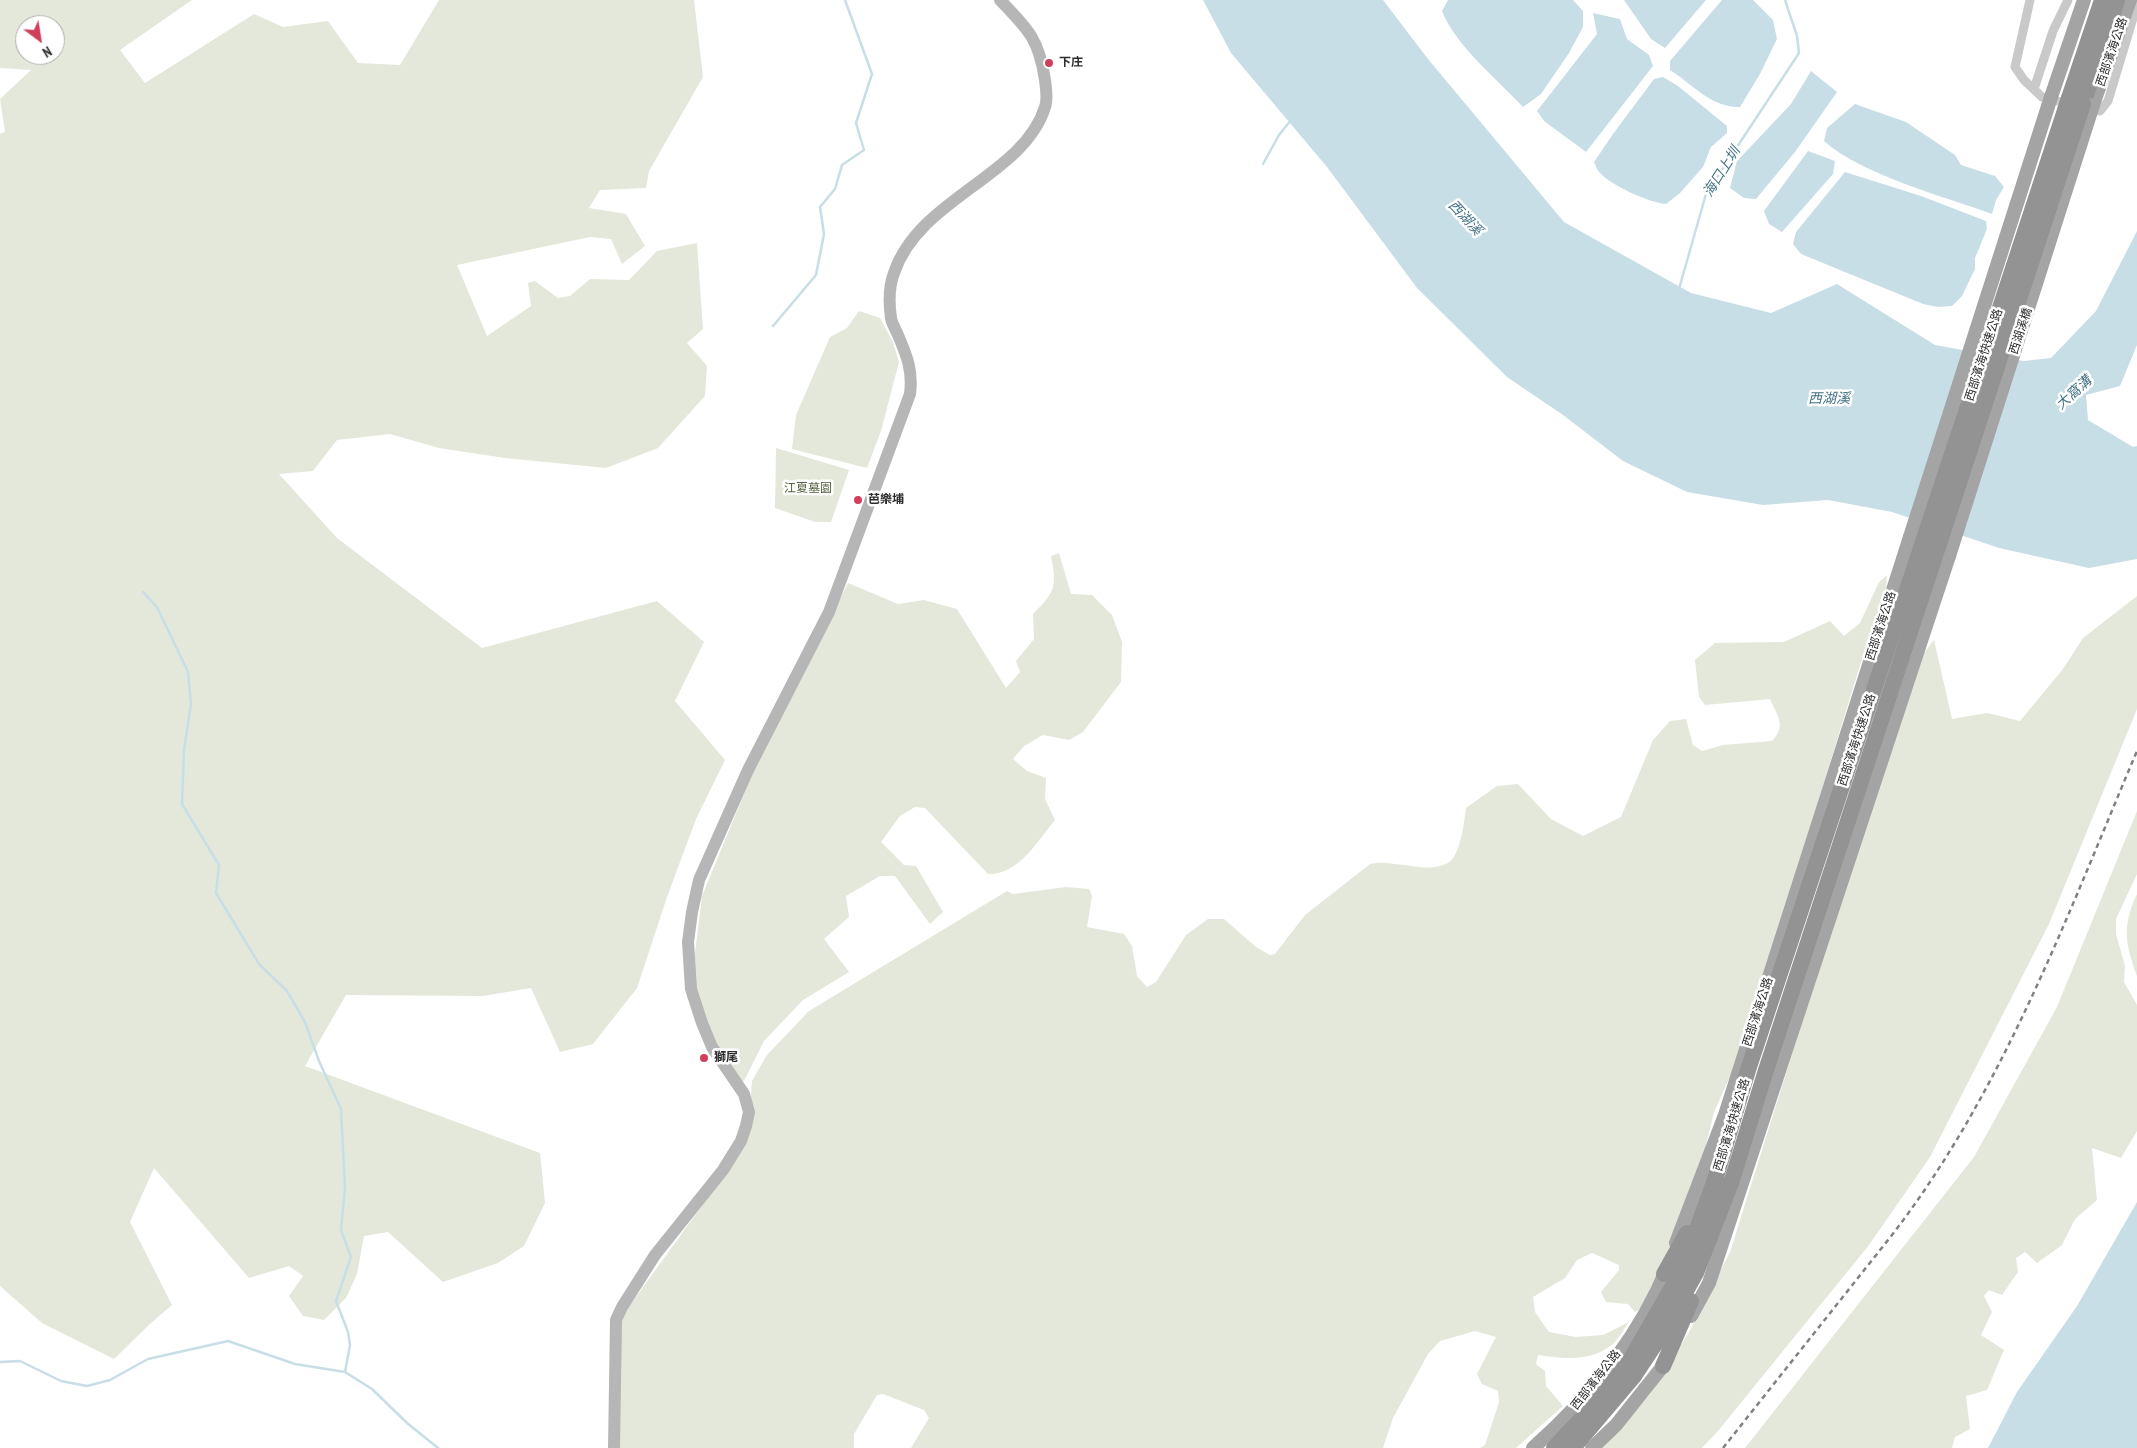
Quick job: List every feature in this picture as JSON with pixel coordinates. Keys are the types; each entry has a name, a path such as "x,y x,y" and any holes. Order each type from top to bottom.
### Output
{"highway":[{"name":"西部濱海快速公路","path":"2086,105 2102,0"},
{"name":"西部濱海快速公路","path":"1554,1448 1598,1401 1628,1364 1678,1278 1716,1177 1735,1112 1929,549 2086,105 2117,0"},
{"name":"西部濱海快速公路","path":"1573,1448 1634,1376 1665,1329 1696,1273 1732,1180 1929,549"},
{"path":"1664,1274 1685,1238 1735,1112"},
{"path":"1663,1366 1696,1289 1732,1180"}],"main road":[{"path":"614,1448 616,1320 622,1307 655,1255 723,1170 741,1141 749,1112 744,1094 712,1047 702,1023 692,989 688,942 692,912 699,880 748,770 829,612 910,394 912,378 906,354 891,319 890,290 894,273 903,254 926,225 944,207 1003,162 1025,142 1039,123 1046,105 1043,67 1036,44 1020,21 1000,0"},
{"path":"1592,1448 1616,1425 1663,1366 1709,1283 1929,549 2051,97 2064,66 2084,0"},
{"name":"西部濱海公路","path":"2086,105 2130,0"},
{"name":"西湖溪橋","path":"1929,549 2086,105"},
{"name":"西部濱海公路","path":"1533,1448 1585,1398 1640,1321 1664,1274 1725,1115 1929,549"}],"street":[{"path":"2030,0 2015,67 2024,80 2042,97 2086,105 2108,101 2137,5"},
{"path":"2034,88 2053,31 2068,0"}],"green space":[{"path":"0,0 192,0 120,50 145,83 254,14 283,27 328,21 358,63 400,65 439,0 694,0 703,77 649,171 646,188 600,190 589,208 626,214 645,246 622,264 611,239 590,237 457,265 487,336 531,306 528,283 535,281 558,298 570,296 590,279 629,280 657,251 697,243 703,329 687,343 707,366 705,396 658,448 606,468 505,458 439,448 390,434 337,440 313,471 279,474 337,538 482,648 657,601 704,642 675,701 725,760 696,819 667,897 637,988 593,1044 560,1052 531,988 483,996 346,995 305,1066 540,1153 545,1203 524,1246 498,1263 443,1282 388,1232 364,1236 357,1274 346,1298 324,1320 303,1316 289,1296 303,1276 289,1266 249,1278 154,1168 130,1222 172,1305 114,1359 42,1323 0,1286 0,134 5,132 0,99 31,70 0,68"},
{"path":"859,311 880,318 893,342 899,362 881,431 867,468 792,449 796,415 830,337 847,328"},
{"name":"江夏墓園","path":"776,448 849,470 831,522 815,522 775,508"},
{"path":"1059,553 1071,594 1092,595 1112,615 1122,642 1121,682 1083,732 1069,740 1043,735 1024,746 1013,759 1027,771 1046,778 1045,799 1055,820 1035,846 1018,863 999,873 988,874 925,808 915,807 900,816 881,842 904,865 916,866 943,912 930,924 895,876 880,876 846,896 849,917 824,939 849,972 803,1000 764,1041 744,1081 734,1084 691,986 702,896 760,755 848,583 898,604 924,600 957,609 1006,688 1020,672 1016,661 1034,639 1033,614 1046,600 1053,588 1054,575 1051,556"},
{"path":"1887,575 1885,601 1866,646 1741,1052 1714,1112 1694,1194 1645,1306 1635,1312 1628,1304 1606,1302 1601,1292 1619,1270 1619,1265 1592,1253 1577,1260 1565,1278 1533,1297 1535,1312 1549,1332 1576,1337 1603,1335 1629,1322 1613,1344 1596,1354 1577,1358 1538,1355 1536,1364 1545,1371 1546,1386 1563,1406 1516,1448 1480,1448 1485,1445 1499,1402 1498,1391 1482,1384 1477,1374 1496,1337 1475,1331 1440,1341 1428,1354 1393,1418 1383,1448 911,1448 929,1418 924,1410 883,1394 877,1395 854,1434 854,1448 618,1448 618,1334 625,1312 743,1149 747,1142 752,1081 767,1055 809,1011 1007,891 1013,894 1066,887 1089,889 1092,896 1087,927 1124,934 1132,946 1137,976 1147,987 1156,982 1186,935 1208,919 1224,919 1256,947 1270,955 1275,954 1305,915 1370,864 1383,863 1438,867 1448,863 1459,846 1466,808 1497,786 1518,784 1551,819 1583,836 1621,817 1653,740 1670,721 1686,719 1693,745 1702,751 1723,745 1772,741 1777,736 1780,725 1778,715 1770,699 1705,705 1699,697 1695,660 1715,643 1784,642 1830,621 1844,636 1860,623 1879,582"},
{"path":"2137,596 2137,709 2049,924 1930,1157 1869,1245 1718,1431 1702,1448 1602,1448 1650,1394 1689,1332 1730,1252 1914,666 1934,640 1952,719 1987,713 2020,721 2063,669 2083,638"},
{"path":"2137,811 2137,874 2116,919 2116,934 2125,966 2124,982 2137,1005 2137,1131 2121,1158 2092,1148 2097,1200 2075,1219 2062,1245 2037,1263 2025,1252 2016,1258 2018,1272 2002,1295 1989,1290 1984,1296 1992,1312 1981,1335 2004,1350 1987,1390 1966,1396 1970,1429 1955,1437 1952,1448 1745,1448 1974,1157 2057,1007"},
{"path":"2137,894 2137,976 2128,944 2127,925"}],"water":[{"name":"西湖溪","path":"1203,0 1383,0 1428,59 1564,222 1691,293 1771,313 1837,284 1935,345 2024,361 2051,358 2096,311 2137,231 2137,345 2120,386 2086,395 2088,420 2133,447 2137,446 2137,559 2089,568 1999,548 1892,512 1828,500 1763,505 1687,492 1623,461 1563,415 1507,377 1417,288 1327,167 1231,53"},
{"path":"1448,0 1573,0 1583,11 1583,27 1569,53 1541,94 1523,107 1478,62 1457,37 1442,11"},
{"path":"1624,0 1706,0 1665,48 1651,39"},
{"path":"1722,0 1753,0 1773,20 1777,39 1760,74 1740,107 1720,104 1670,70 1670,61"},
{"path":"1593,13 1620,19 1627,39 1649,55 1653,66 1586,152 1544,121 1537,111 1597,34"},
{"path":"1811,71 1837,92 1795,152 1756,199 1744,198 1730,188 1737,161 1791,104"},
{"path":"1663,77 1678,86 1727,126 1727,133 1711,147 1703,167 1680,193 1666,204 1640,197 1621,188 1600,173 1594,162 1654,79"},
{"path":"1855,104 1906,122 1955,155 1961,165 1995,176 2004,187 1996,200 1992,214 1881,174 1840,153 1824,141 1827,128"},
{"path":"1808,151 1835,161 1833,174 1782,232 1769,224 1764,211"},
{"path":"1845,172 1921,196 1986,221 1987,229 1975,258 1975,269 1962,296 1952,306 1938,307 1923,304 1801,254 1793,244 1796,232"},
{"path":"2137,1202 2137,1448 1988,1448 2017,1392 2077,1306"}],"waterway":[{"path":"773,326 816,275 824,234 820,207 835,189 842,165 864,150 856,123 872,74 845,0"},
{"name":"海口上圳","path":"1679,289 1706,194 1799,53 1797,36 1785,0"},
{"path":"1263,164 1279,135 1291,120"},
{"path":"143,592 157,607 188,672 191,704 184,750 182,804 219,865 216,893 259,964 287,991 305,1022 319,1061 341,1109 345,1188 341,1230 351,1257 336,1301 348,1332 350,1345 345,1372"},
{"path":"0,1362 20,1361 61,1381 87,1386 110,1380 148,1359 228,1341 295,1364 345,1372 372,1389 407,1423 438,1448"}],"railway":[{"path":"1723,1448 1892,1235 1931,1180 1967,1122 2000,1063 2030,1002 2137,751"}],"place":[{"name":"下庄","path":"1049,63"},
{"name":"芭樂埔","path":"858,500"},
{"name":"獅尾","path":"704,1058"}],"water label":[{"name":"大窩溝","path":"2074,393"}]}
